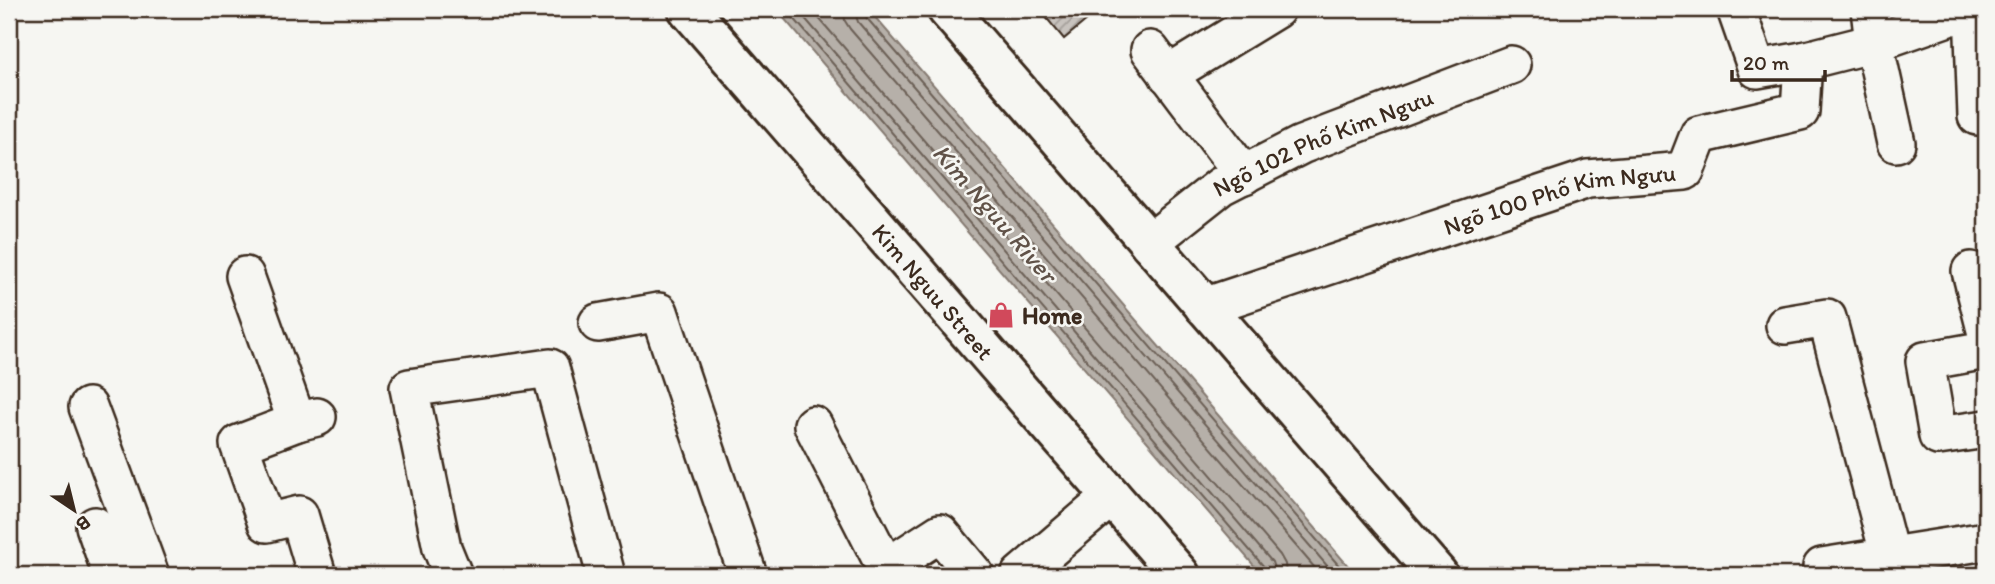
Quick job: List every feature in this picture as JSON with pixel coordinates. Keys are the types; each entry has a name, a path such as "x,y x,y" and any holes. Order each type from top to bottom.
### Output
{"main road":[{"name":"Kim Nguu Street","path":"688,9 1180,575"},
{"path":"947,9 1438,575"}],"street":[{"path":"1244,175 1159,63 1276,9"},
{"path":"1736,9 1757,69 1802,61 1872,26 1972,9 1977,116"},
{"path":"1872,26 1896,143"},
{"name":"Ngõ 100 Phố Kim Ngưu","path":"1204,307 1286,277 1588,179 1685,171 1699,135 1800,111 1802,61"},
{"name":"Ngõ 102 Phố Kim Ngưu","path":"1149,243 1221,186 1301,145 1511,65"},
{"path":"1971,271 1986,330"},
{"path":"245,276 307,420 239,444 267,523 299,515 317,575"},
{"path":"598,323 659,312 748,575"},
{"path":"1785,324 1827,318 1890,557"},
{"path":"1986,350 1925,360 1938,436 1986,429"},
{"path":"453,575 442,548 409,388 550,368 604,575"},
{"path":"88,407 150,575"},
{"path":"813,425 884,572 940,533 975,575"},
{"path":"1020,575 1112,496"},
{"path":"96,526 112,575"},
{"path":"1822,567 1986,541"}],"water":[{"name":"Kim Nguu River","path":"776,9 868,9 1356,575 1262,575"}],"building":[{"path":"1039,9 1100,9 1064,39"},
{"path":"1947,550 1969,575 1917,575"}],"place":[{"name":"Home","path":"1001,315"}]}
